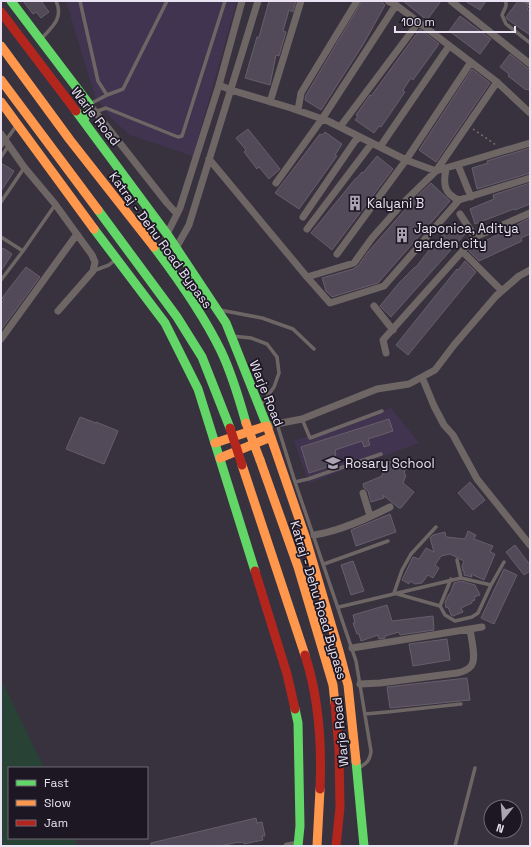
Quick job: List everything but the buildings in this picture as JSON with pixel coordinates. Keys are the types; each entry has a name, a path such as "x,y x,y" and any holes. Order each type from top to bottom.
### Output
{"main road":[{"path":"11,1 89,104 84,121"},
{"name":"Warje Road","path":"1,12 167,234 226,323 271,437 306,539 348,685 364,846"},
{"name":"Katraj - Dehu Road Bypass","path":"1,46 194,303 220,349 238,394 246,423 298,567 333,685 339,750 340,793 336,846"},
{"path":"1,80 177,317 202,357 230,428 310,671 319,720 321,756 317,846"},
{"path":"1,102 116,259 165,323 198,389 287,674 298,723 300,826 298,845"},
{"path":"215,443 266,426"},
{"path":"220,458 271,437"}],"street":[{"path":"167,234 177,214 219,85 242,1"},
{"path":"176,248 189,225 258,1"},
{"path":"270,102 301,1"},
{"path":"298,110 301,93 357,1"},
{"path":"388,1 497,82 530,113"},
{"path":"451,1 530,64"},
{"path":"276,183 322,119 396,6"},
{"path":"340,127 418,23"},
{"path":"380,147 449,46"},
{"path":"337,254 406,160 471,62"},
{"path":"307,277 354,263 372,238 402,204 436,171 497,82"},
{"path":"219,85 230,90 298,110 322,119 406,160 436,171 458,166 530,143"},
{"path":"89,104 177,214"},
{"path":"1,134 5,144 55,204 92,255 95,262 93,271 58,311"},
{"path":"303,217 355,141 360,137"},
{"path":"307,229 372,143"},
{"path":"209,159 330,303 384,286 459,200 530,178"},
{"path":"458,166 471,197"},
{"path":"446,168 444,177 445,188 452,197 459,200"},
{"path":"386,353 383,340 475,237 530,213"},
{"path":"460,214 475,237"},
{"path":"1,339 77,234"},
{"path":"462,251 502,291"},
{"path":"266,426 302,419 377,389 409,384 422,378 435,370 454,344 502,291 519,276 530,270"},
{"path":"374,306 393,330"},
{"path":"422,378 444,425 453,435 477,479 530,545"},
{"path":"363,493 370,516"},
{"path":"314,535 329,533 390,507"},
{"path":"352,648 482,627"},
{"path":"360,684 450,674 466,670 472,666 474,659 470,629"},
{"path":"287,846 298,845"}],"lane":[{"path":"40,40 53,27 57,20 60,8 56,1"},
{"path":"80,1 98,81 107,95"},
{"path":"89,104 123,89 167,1"},
{"path":"95,112 106,108 178,137 182,136 226,1"},
{"path":"526,1 530,4"},
{"path":"507,2 502,15 506,24 530,43"},
{"path":"1,157 5,144 18,125"},
{"path":"1,202 24,167"},
{"path":"1,280 55,204"},
{"path":"1,237 23,251"},
{"path":"93,271 109,265 116,259"},
{"path":"218,310 262,318 293,329 314,349"},
{"path":"231,336 251,338 267,344 277,357 279,373 274,387 259,407"},
{"path":"302,419 310,438 382,411"},
{"path":"277,424 295,482 339,607 356,661 371,751 368,763 357,769"},
{"path":"295,482 381,454"},
{"path":"394,593 402,570 410,554 436,527"},
{"path":"324,564 388,541"},
{"path":"457,560 461,578"},
{"path":"394,593 440,606 445,615 456,620 472,617 478,613 504,562"},
{"path":"339,607 451,579 461,578 491,585"},
{"path":"440,606 451,579"},
{"path":"365,714 460,704"},
{"path":"455,846 475,768"}],"path":[{"path":"467,125 504,151"}],"shaded area":[{"path":"66,1 237,1 193,156 130,135 112,119 95,97"},
{"name":"Rosary School","path":"391,408 419,443 309,483 294,441 352,420"}],"green space":[{"path":"1,679 44,767 8,767 8,839 75,839 77,846 1,846"}],"traffic: fast":[{"path":"11,1 89,104 84,121"},
{"path":"76,111 167,234 226,323 267,426"},
{"path":"98,210 177,317 202,357 230,428"},
{"path":"94,229 165,323 198,389 255,571"},
{"path":"154,247 190,298 214,337 232,377 246,423"},
{"path":"295,709 298,723 300,826 298,846"},
{"path":"356,761 364,846"}],"traffic: slow":[{"path":"1,46 70,140 154,247"},
{"path":"1,80 98,210"},
{"path":"1,102 94,229"},
{"path":"246,423 260,460"},
{"path":"215,443 266,426"},
{"path":"267,426 306,539 339,651 348,685 356,761"},
{"path":"220,458 271,437"},
{"path":"260,460 298,567 333,685 335,703"},
{"path":"242,465 305,655"},
{"path":"317,846 320,789"}],"traffic: jam":[{"path":"1,12 76,111"},
{"path":"230,428 242,465"},
{"path":"255,571 287,674 295,709"},
{"path":"305,655 314,688 320,738 320,789"},
{"path":"335,703 339,750 340,807 336,846"}],"place":[{"name":"Kalyani B","path":"355,203"},
{"name":"Japonica, Aditya garden city","path":"402,235"},
{"name":"Rosary School","path":"333,463"}]}
